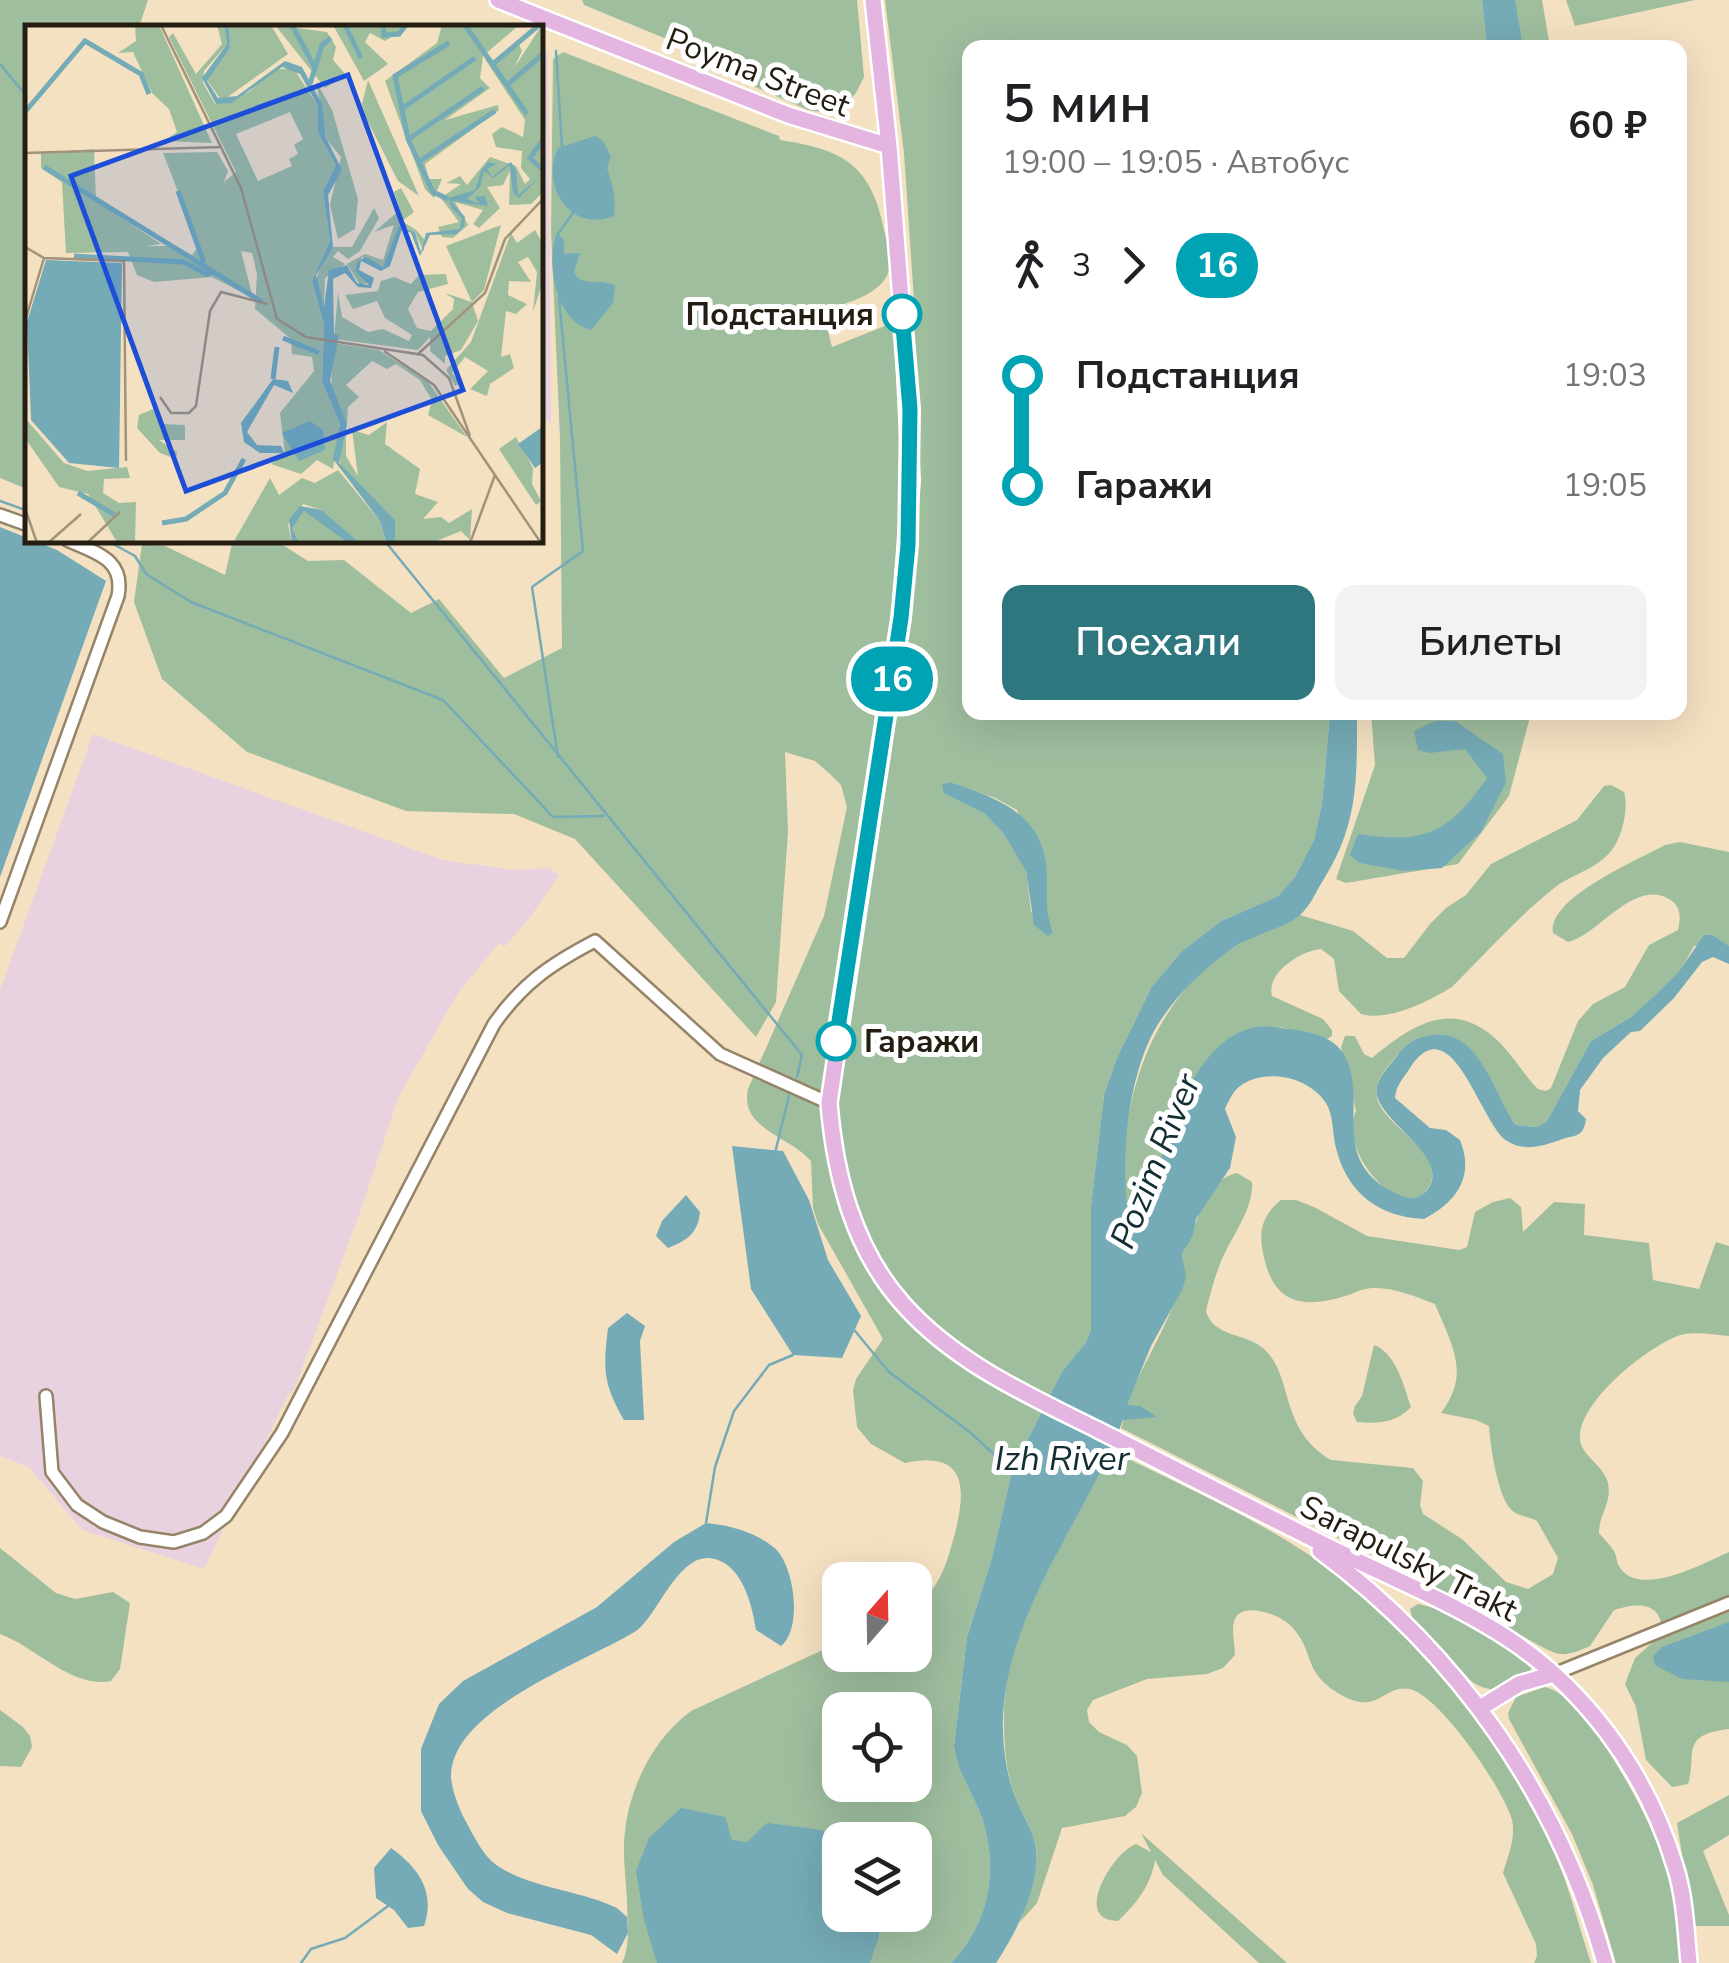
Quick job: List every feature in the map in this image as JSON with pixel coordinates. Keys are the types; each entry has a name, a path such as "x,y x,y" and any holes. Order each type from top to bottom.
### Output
{"main road":[{"name":"Poyma Street","path":"498,0 788,115 889,146"},
{"name":"Sarapulsky Trakt","path":"872,0 889,146 910,409 908,545 901,618 828,1102 845,1202 877,1269 902,1303 930,1331 972,1362 1023,1392 1494,1630 1578,1695 1634,1773 1660,1824 1676,1869 1689,1963"},
{"name":"Sarapulsky Trakt","path":"1262,1514 1318,1549 1370,1590 1439,1658 1480,1708 1558,1831 1579,1881 1605,1963"},
{"path":"1480,1708 1519,1684 1554,1674"}],"street":[{"path":"0,515 25,524"},
{"path":"0,922 122,579 115,565 71,542"},
{"path":"46,1396 52,1472 77,1506 102,1522 140,1537 174,1542 203,1533 226,1516 282,1433 494,1024 514,996 538,974 595,941 720,1054 828,1102"},
{"path":"1554,1674 1729,1603"}],"shaded area":[{"path":"542,49 548,51 551,424 542,415"},
{"path":"93,734 443,860 513,870 549,868 559,875 529,919 504,947 499,943 458,993 398,1098 294,1390 288,1395 204,1569 82,1530 29,1467 0,1456 0,990"}],"green space":[{"path":"0,0 148,0 140,25 25,25 25,488 0,478"},
{"path":"582,0 857,0 864,77 843,106 826,113 808,110 714,69 686,47 584,5"},
{"path":"885,0 1482,0 1486,40 962,40 962,720 1329,720 1322,804 1314,840 1295,877 1278,896 1221,921 1181,952 1151,988 1116,1060 1104,1095 1091,1206 1091,1330 1061,1373 1012,1471 992,1558 967,1637 954,1746 982,1818 990,1857 987,1895 974,1931 951,1963 622,1963 628,1933 624,1848 628,1814 646,1764 678,1722 691,1711 822,1650 822,1672 932,1672 932,1590 942,1572 959,1516 957,1475 940,1462 905,1463 871,1444 857,1427 853,1390 856,1379 883,1339 818,1224 813,1208 811,1161 758,1123 747,1103 748,1089 824,916 847,807 841,785 815,761 785,752 788,831 776,1002 756,1037 575,839 514,814 406,811 247,752 162,679 134,602 142,544 165,546 225,575 232,544 278,542 308,561 344,560 411,613 439,599 504,678 562,648 560,438 551,231 553,59 563,52 779,136 780,140 823,149 839,156 864,177 880,211 889,269 873,291 823,311 832,347 915,314 904,153","holes":["950,782 1017,810 1047,878 1045,913 1053,932 1031,912 1026,870 1003,833 985,814 943,793 942,784"]},
{"path":"1514,0 1542,0 1549,40 1519,40"},
{"path":"1566,0 1695,0 1575,26"},
{"path":"1372,720 1529,720 1509,796 1458,864 1346,883 1336,879 1375,765"},
{"path":"1604,786 1624,792 1626,806 1621,831 1611,851 1540,899 1443,993 1396,1013 1372,1016 1361,1014 1339,991 1334,959 1321,949 1286,965 1274,979 1272,996 1323,1019 1332,1036 1327,1039 1280,1027 1169,1134 1145,1221 1136,1233 1130,1234 1125,1153 1140,1072 1155,1034 1177,1000 1204,970 1245,941 1300,915 1353,931 1387,958 1404,958 1430,924 1466,895 1491,864 1577,820"},
{"path":"1680,842 1729,852 1729,946 1694,946 1679,973 1631,1017 1591,1041 1547,1121 1537,1127 1516,1125 1477,1059 1458,1040 1398,1054 1378,1082 1377,1099 1384,1112 1420,1148 1433,1174 1428,1188 1417,1197 1404,1198 1375,1179 1355,1145 1352,1127 1356,1111 1341,1047 1345,1036 1355,1036 1364,1054 1372,1058 1416,1027 1432,1021 1463,1020 1497,1040 1538,1089 1546,1091 1551,1088 1578,1021 1593,1004 1625,987 1649,945 1678,930 1680,919 1672,901 1645,895 1568,942 1553,933 1555,920 1579,894 1616,870 1665,845"},
{"path":"1237,1173 1252,1182 1252,1192 1216,1275 1206,1311 1210,1319 1222,1330 1256,1343 1273,1359 1294,1417 1314,1447 1331,1460 1413,1468 1423,1481 1423,1514 1462,1539 1506,1582 1528,1589 1553,1574 1558,1558 1537,1521 1514,1512 1503,1497 1489,1426 1441,1413 1450,1399 1457,1372 1452,1346 1435,1304 1398,1291 1375,1288 1313,1302 1288,1297 1279,1290 1266,1265 1261,1233 1267,1215 1281,1200 1296,1200 1367,1236 1459,1250 1467,1247 1475,1212 1493,1202 1510,1198 1521,1207 1523,1232 1554,1202 1585,1204 1584,1235 1649,1243 1653,1280 1699,1289 1716,1242 1729,1246 1729,1336 1681,1335 1647,1353 1603,1392 1592,1406 1580,1435 1583,1448 1604,1474 1609,1487 1599,1533 1628,1576 1641,1580 1672,1576 1729,1552 1729,1729 1696,1741 1688,1784 1672,1787 1646,1760 1636,1707 1625,1684 1635,1658 1662,1634 1654,1610 1632,1606 1614,1610 1590,1646 1568,1654 1553,1652 1462,1601 1121,1428 1124,1419 1140,1406 1126,1406 1172,1308 1183,1269 1182,1254 1202,1206 1216,1185"},
{"path":"1374,1345 1394,1363 1411,1407 1386,1421 1357,1422 1353,1414 1362,1396"},
{"path":"1110,1450 1230,1509 1316,1560 1376,1607 1439,1669 1517,1776 1555,1854 1591,1963 1534,1963 1536,1944 1503,1873 1513,1827 1507,1806 1484,1767 1437,1708 1410,1689 1366,1702 1345,1697 1321,1680 1291,1626 1272,1614 1255,1610 1236,1617 1235,1655 1223,1668 1207,1674 1147,1679 1093,1700 1087,1710 1089,1722 1099,1732 1127,1745 1137,1756 1142,1793 1136,1807 1125,1816 1062,1828 1037,1903 1020,1922 1037,1857 1033,1835 1008,1771 1004,1733 1006,1689 1013,1653 1040,1582"},
{"path":"0,1548 56,1593 75,1599 113,1592 130,1603 120,1669 111,1681 82,1679 0,1634"},
{"path":"1418,1604 1477,1629 1531,1665 1531,1672 1502,1688 1479,1686 1412,1617 1410,1609"},
{"path":"1544,1687 1561,1694 1598,1736 1650,1826 1671,1881 1680,1963 1616,1963 1593,1885 1572,1834 1509,1719 1516,1697"},
{"path":"0,1710 30,1736 32,1747 21,1767 0,1766"},
{"path":"1729,1795 1729,1835 1703,1851 1729,1915 1729,1926 1693,1926 1677,1823"},
{"path":"1141,1833 1287,1963 1259,1963 1163,1875 1155,1860 1147,1886 1131,1907 1118,1921 1104,1918 1097,1899 1117,1859 1136,1844 1151,1852"}],"water":[{"path":"1482,0 1515,0 1522,40 1486,40"},
{"path":"595,136 603,141 611,157 607,168 615,203 614,216 598,220 572,212 556,191 553,177 558,148"},
{"path":"557,233 564,240 564,254 580,253 574,272 577,277 615,286 613,303 591,330 569,316 556,289 552,259"},
{"path":"0,527 25,537 25,542 57,550 106,581 0,877"},
{"name":"Izh River","path":"1329,720 1357,720 1356,780 1349,820 1334,861 1313,899 1295,919 1241,943 1200,975 1161,1019 1144,1053 1131,1103 1125,1158 1131,1234 1145,1221 1167,1140 1192,1082 1208,1058 1228,1039 1251,1028 1303,1031 1339,1047 1353,1087 1358,1155 1366,1171 1381,1185 1414,1198 1428,1189 1431,1165 1383,1108 1376,1091 1382,1075 1408,1045 1434,1035 1450,1036 1464,1043 1484,1068 1516,1125 1537,1127 1547,1121 1591,1041 1631,1017 1656,994 1678,973 1704,935 1712,935 1729,946 1729,964 1713,957 1702,962 1674,998 1640,1031 1631,1032 1603,1058 1580,1090 1578,1111 1586,1119 1578,1135 1527,1147 1507,1141 1451,1057 1438,1050 1423,1053 1402,1080 1395,1098 1430,1128 1446,1130 1460,1140 1465,1166 1460,1187 1445,1205 1424,1219 1379,1208 1357,1190 1341,1164 1329,1108 1310,1087 1276,1076 1253,1079 1234,1092 1225,1109 1236,1137 1230,1168 1196,1219 1193,1235 1182,1254 1186,1277 1182,1290 1151,1346 1127,1405 1140,1406 1157,1417 1123,1420 1034,1600 1008,1676 1004,1748 1013,1789 1035,1842 1031,1893 996,1963 951,1963 982,1914 990,1877 982,1818 954,1746 967,1637 992,1558 1012,1471 1061,1373 1091,1330 1091,1206 1104,1095 1116,1060 1151,988 1181,952 1221,921 1278,896 1295,877 1314,840 1322,804"},
{"path":"1435,721 1455,721 1503,754 1506,783 1481,832 1442,868 1404,871 1360,863 1350,855 1358,834 1401,837 1433,831 1460,812 1487,778 1465,749 1430,753 1418,750 1414,731"},
{"path":"950,782 1003,803 1039,839 1045,857 1053,932 1048,936 1034,925 1026,871 1003,833 985,814 943,793 942,784"},
{"path":"732,1146 783,1151 809,1200 828,1260 861,1316 842,1358 793,1355 751,1289"},
{"path":"686,1195 700,1212 697,1225 686,1239 668,1248 656,1236 662,1221"},
{"path":"627,1313 645,1326 640,1341 644,1420 624,1420 606,1376 608,1328"},
{"path":"706,1523 749,1533 780,1554 791,1580 794,1611 788,1637 781,1646 756,1630 743,1586 730,1567 709,1558 697,1560 677,1577 636,1631 556,1672 496,1709 457,1752 451,1777 465,1820 495,1864 523,1878 603,1902 627,1917 628,1933 617,1954 591,1935 507,1913 483,1902 468,1889 421,1811 421,1749 439,1704 463,1681 597,1607 674,1542"},
{"path":"1729,1622 1729,1682 1682,1679 1655,1665 1653,1656 1662,1647"},
{"path":"681,1808 725,1817 732,1840 747,1842 767,1823 822,1830 822,1932 879,1932 870,1963 657,1963 644,1920 636,1871 649,1838"},
{"path":"391,1848 422,1881 428,1902 424,1926 408,1928 394,1910 376,1898 374,1868"}],"waterway":[{"path":"556,51 562,148"},
{"path":"0,64 25,94"},
{"path":"557,235 573,213"},
{"path":"558,757 532,587 583,551 559,298"},
{"path":"0,501 25,510"},
{"path":"110,542 135,556 146,574 191,602 443,700 553,817 603,816"},
{"path":"386,542 802,1055 797,1077"},
{"path":"775,1153 789,1096"},
{"name":"Izh River","path":"855,1331 889,1372 971,1433 1012,1471"},
{"path":"706,1523 715,1467 734,1411 769,1365 793,1355"},
{"path":"301,1963 311,1949 345,1938 388,1906"}],"bus line":[{"name":"16","path":"836,1041 901,618 908,545 910,409 902,314"}],"place":[{"name":"Подстанция","path":"902,314"},
{"name":"Гаражи","path":"836,1041"}],"water label":[{"name":"Pozim River","path":"1155,1161"}]}
